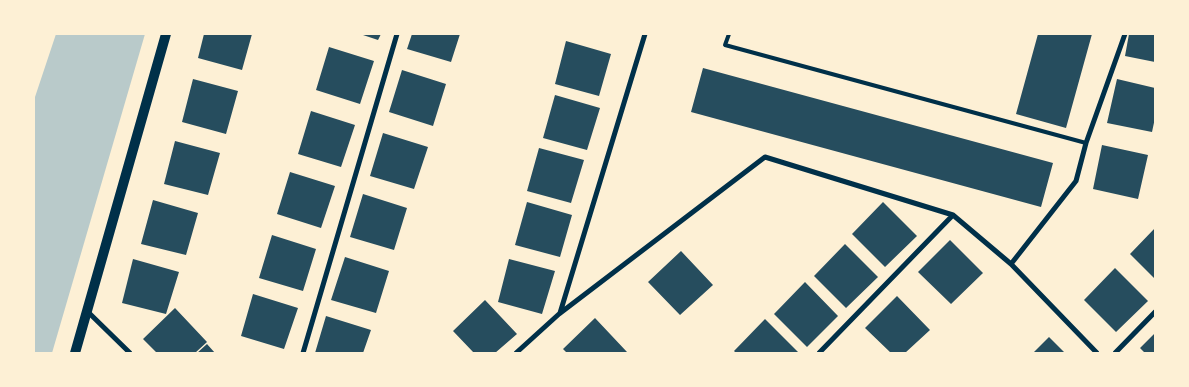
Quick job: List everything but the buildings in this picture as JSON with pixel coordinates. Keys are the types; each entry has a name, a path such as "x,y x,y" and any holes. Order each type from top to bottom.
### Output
{"main road":[{"path":"75,353 166,34"}],"street":[{"path":"303,353 397,34"},
{"path":"560,314 645,34"},
{"path":"1011,264 1076,181 1086,143 1125,34"},
{"path":"516,353 560,314 765,157 953,215 1011,264 1097,353"},
{"path":"819,353 953,215"},
{"path":"87,311 130,353"},
{"path":"1115,353 1155,312"}],"lane":[{"path":"729,34 725,45 1086,143"}],"shaded area":[{"path":"56,34 145,34 52,353 34,353 34,100"}]}
